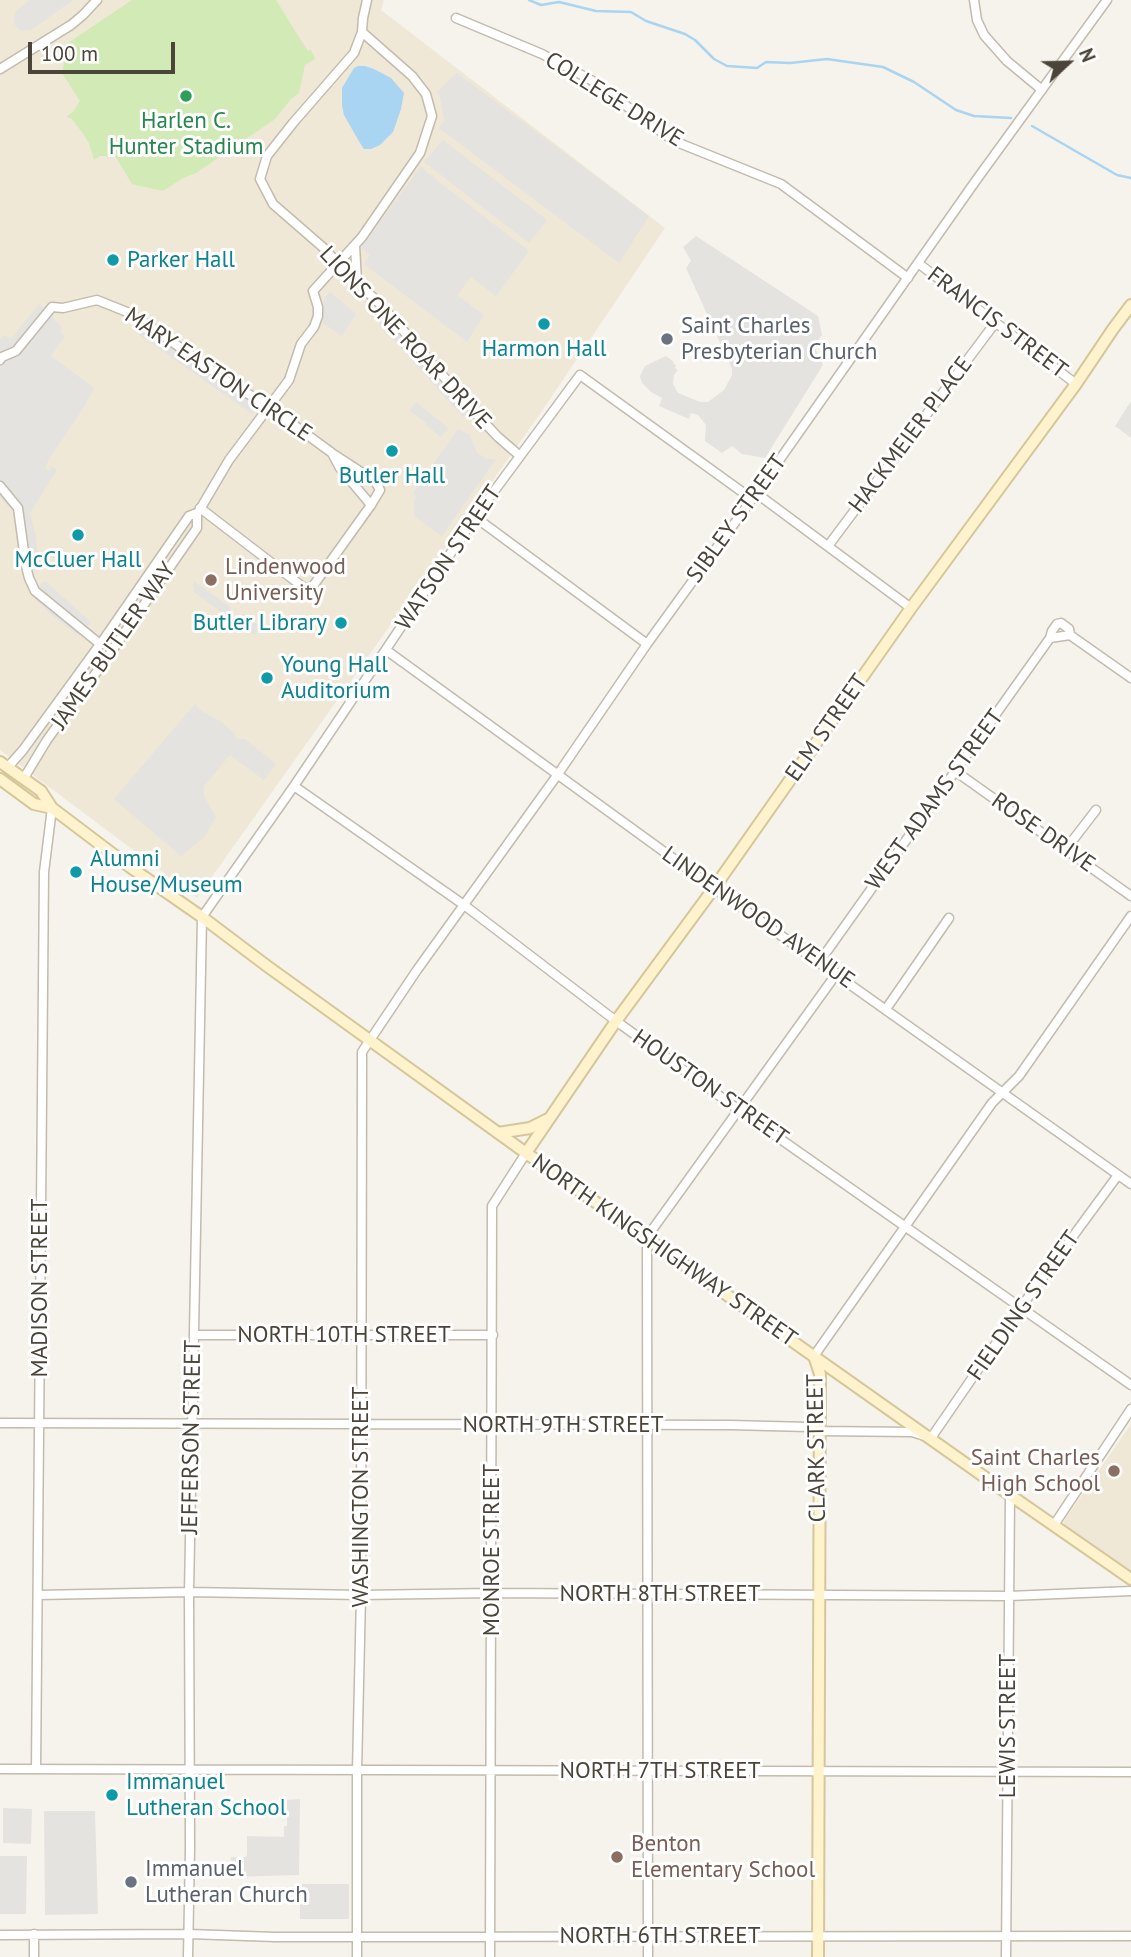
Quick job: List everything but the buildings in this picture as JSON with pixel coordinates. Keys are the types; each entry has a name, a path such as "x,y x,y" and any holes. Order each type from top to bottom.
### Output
{"main road":[{"name":"ELM STREET","path":"527,1153 616,1021 1131,304"},
{"path":"4,764 41,791 52,808"},
{"path":"0,779 34,804 52,808"},
{"name":"NORTH KINGSHIGHWAY STREET","path":"52,808 498,1133 1131,1579"},
{"path":"498,1133 530,1128 550,1118"},
{"name":"CLARK STREET","path":"814,1356 820,1374 818,1957"}],"street":[{"path":"0,69 71,25 97,0"},
{"path":"362,32 367,0"},
{"path":"974,0 977,20 984,35 1007,61 1042,90"},
{"name":"SIBLEY STREET","path":"370,1040 647,643 1107,0"},
{"name":"COLLEGE DRIVE","path":"456,18 542,54 591,80 674,141 781,184 908,278"},
{"name":"LIONS ONE ROAR DRIVE","path":"362,32 354,53 267,156 260,179 273,204 326,250 380,304 488,427 520,456"},
{"name":"JAMES BUTLER WAY","path":"24,778 47,740 197,528 199,511 229,460 289,380 301,344 314,327 318,316 313,292 355,246 420,153 432,116 426,94 411,76 362,32"},
{"path":"355,246 357,281"},
{"name":"FRANCIS STREET","path":"918,263 1076,384"},
{"name":"MARY EASTON CIRCLE","path":"0,360 16,351 52,307 97,300 127,312 350,463 377,484 379,492 371,505 340,468 332,453"},
{"name":"HACKMEIER PLACE","path":"828,546 995,323"},
{"name":"WATSON STREET","path":"202,917 475,517 580,375 754,496"},
{"path":"0,486 18,508 26,566 35,591 100,644"},
{"path":"754,496 828,546 911,608"},
{"path":"199,511 308,588 313,586 371,505"},
{"name":"JAMES BUTLER WAY","path":"4,764 23,750 189,516 199,511"},
{"path":"475,517 647,643"},
{"name":"WEST ADAMS STREET","path":"820,961 1050,638 1070,635 1131,678"},
{"name":"LINDENWOOD AVENUE","path":"386,650 1131,1184"},
{"name":"ROSE DRIVE","path":"955,771 1131,896"},
{"name":"HOUSTON STREET","path":"293,786 464,905 738,1110 1131,1385"},
{"name":"MADISON STREET","path":"36,1769 44,872 52,808"},
{"path":"1066,849 1096,810"},
{"name":"CLARK STREET","path":"814,1356 992,1103 1019,1076 1131,916"},
{"name":"JEFFERSON STREET","path":"188,1957 189,1592 202,917"},
{"path":"886,1009 949,918"},
{"path":"648,1957 647,1237 837,973"},
{"name":"WASHINGTON STREET","path":"357,1957 362,1052 370,1040"},
{"name":"MONROE STREET","path":"490,1957 492,1206 527,1153"},
{"name":"FIELDING STREET","path":"931,1438 1021,1307 1118,1175"},
{"name":"NORTH 10TH STREET","path":"195,1335 493,1335"},
{"path":"1054,1525 1131,1409"},
{"name":"NORTH 9TH STREET","path":"0,1423 808,1427 819,1431 912,1432 931,1438"},
{"name":"LEWIS STREET","path":"1006,1957 1010,1495"},
{"name":"NORTH 8TH STREET","path":"37,1595 189,1592 361,1595 1009,1596 1131,1591"},
{"name":"NORTH 7TH STREET","path":"0,1769 1131,1772"},
{"path":"34,1934 34,1957"},
{"name":"NORTH 6TH STREET","path":"0,1935 1131,1936"}],"shaded area":[{"name":"Lindenwood University","path":"0,0 384,0 381,10 665,228 542,411 197,898 0,750"},
{"path":"30,0 73,0 31,30 21,31 14,24 15,12"},
{"path":"457,73 649,216 619,263 439,128 444,121 437,92"},
{"path":"443,140 547,220 529,243 424,162"},
{"path":"421,166 529,251 496,296 471,277 457,295 484,315 467,342 364,264 370,255 361,248"},
{"path":"696,236 818,316 822,335 814,346 823,365 765,458 742,454 732,446 722,453 705,441 706,425 698,415 691,413 689,419 659,406 662,398 642,383 640,376 645,366 666,356 674,362 678,370 673,384 678,393 700,402 708,402 724,390 732,375 732,369 686,268 691,261 683,247"},
{"path":"330,292 356,314 342,336 323,323 324,299"},
{"path":"39,304 62,327 60,332 65,336 51,356 94,388 49,459 45,468 49,471 51,466 57,470 30,513 36,536 39,571 20,567 13,511 0,497 0,340 4,335 11,339"},
{"path":"377,309 469,412 463,417 371,314"},
{"path":"144,323 260,401 252,414 137,333"},
{"path":"1131,401 1131,438 1115,426"},
{"path":"416,402 448,428 441,437 410,411"},
{"path":"458,429 470,435 477,453 487,459 496,459 442,536 414,516 416,496 413,493"},
{"path":"45,581 91,622 79,636 52,616 29,593"},
{"path":"193,581 230,607 231,619 194,592"},
{"path":"243,613 260,626 255,635 236,622"},
{"path":"195,704 203,712 220,721 237,739 245,739 276,764 264,780 230,755 204,786 204,796 216,817 205,836 181,856 114,799"},
{"name":"Saint Charles High School","path":"1131,1424 1131,1571 1063,1522"},
{"path":"300,1799 299,1875 230,1877 231,1857 247,1855 247,1836 284,1837 284,1826 287,1826 287,1800"},
{"path":"3,1808 32,1809 31,1844 3,1843"},
{"path":"44,1811 95,1811 98,1914 45,1915"},
{"path":"0,1856 27,1856 26,1914 0,1914"},
{"path":"300,1884 349,1884 349,1919 300,1919"}],"green space":[{"name":"Harlen C. Hunter Stadium","path":"132,0 276,0 315,59 305,65 299,93 275,119 196,173 163,191 132,184 115,156 100,156 94,160 89,143 67,116 80,101 62,73 68,43"}],"water":[{"path":"358,66 374,69 391,78 404,93 393,132 380,145 371,149 364,149 344,115 342,106 342,88"}],"waterway":[{"path":"529,0 541,5 559,2 596,11 631,12 646,21 685,34 714,59 727,66 757,68 766,62 790,63 827,59 883,67 914,82 956,110 974,116 1011,118"},
{"path":"1032,126 1117,175 1131,178"}],"place":[{"name":"Harlen C. Hunter Stadium","path":"186,96"},
{"name":"Parker Hall","path":"113,260"},
{"name":"Harmon Hall","path":"544,324"},
{"name":"Saint Charles Presbyterian Church","path":"667,339"},
{"name":"Butler Hall","path":"392,451"},
{"name":"McCluer Hall","path":"78,535"},
{"name":"Lindenwood University","path":"211,580"},
{"name":"Butler Library","path":"341,623"},
{"name":"Young Hall Auditorium","path":"267,678"},
{"name":"Alumni House/Museum","path":"76,872"},
{"name":"Saint Charles High School","path":"1114,1471"},
{"name":"Immanuel Lutheran School","path":"112,1795"},
{"name":"Benton Elementary School","path":"617,1857"},
{"name":"Immanuel Lutheran Church","path":"131,1882"}]}
